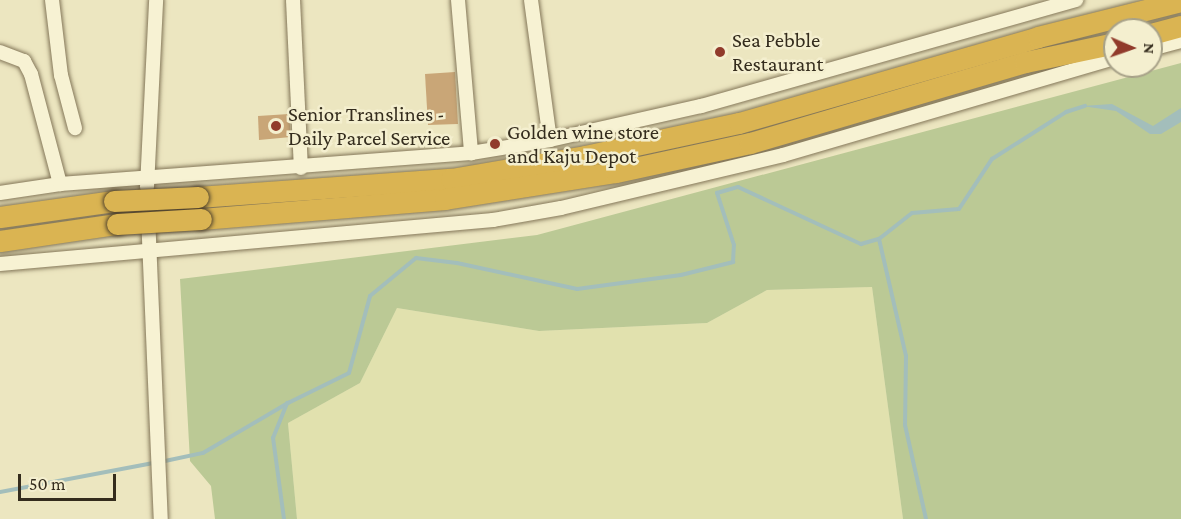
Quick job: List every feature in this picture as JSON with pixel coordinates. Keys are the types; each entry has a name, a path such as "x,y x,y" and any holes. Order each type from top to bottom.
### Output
{"highway":[{"path":"0,217 114,201 451,179 585,156 739,123 1038,37 1181,1"},
{"path":"1163,31 1181,26"},
{"path":"0,241 117,224 446,199 616,172 750,143 1025,62 1103,46"}],"street":[{"path":"52,0 61,75 75,128"},
{"path":"156,0 147,179 162,519"},
{"path":"293,0 301,168"},
{"path":"458,0 471,153"},
{"path":"531,0 550,140"},
{"path":"0,193 60,184 301,168 471,153 550,140 701,106 1076,0"},
{"path":"1163,46 1181,41"},
{"path":"0,52 24,61 31,74 60,184"},
{"path":"0,264 149,248 493,219 561,208 783,155 1103,62"}],"green space":[{"path":"1181,63 1181,519 903,519 872,287 767,290 707,323 539,331 397,308 360,383 288,423 297,519 215,519 211,486 190,461 180,279 537,235 1125,78 1163,78 1163,68"},
{"path":"872,287 903,519 297,519 288,423 360,383 397,308 539,331 707,323 767,290"}],"water":[{"path":"1112,104 1153,126 1181,108 1181,122 1161,134 1150,134 1116,111 1082,106"}],"building":[{"path":"455,72 458,124 428,125 425,74"},
{"name":"Senior Translines - Daily Parcel Service","path":"289,114 291,137 259,140 258,116"}],"waterway":[{"path":"165,461 203,453 288,403 349,373 370,296 416,258 457,263 577,289 681,275 733,262 734,245 717,193 738,187 861,244 879,239 912,213 959,209 992,159 1066,112 1085,106"},
{"path":"879,239 906,356 905,425 926,519"},
{"path":"284,519 273,438 287,403"},
{"path":"0,492 153,463"}],"place":[{"name":"Sea Pebble Restaurant","path":"720,52"},
{"name":"Senior Translines - Daily Parcel Service","path":"276,126"},
{"name":"Golden wine store and Kaju Depot","path":"495,144"}]}
